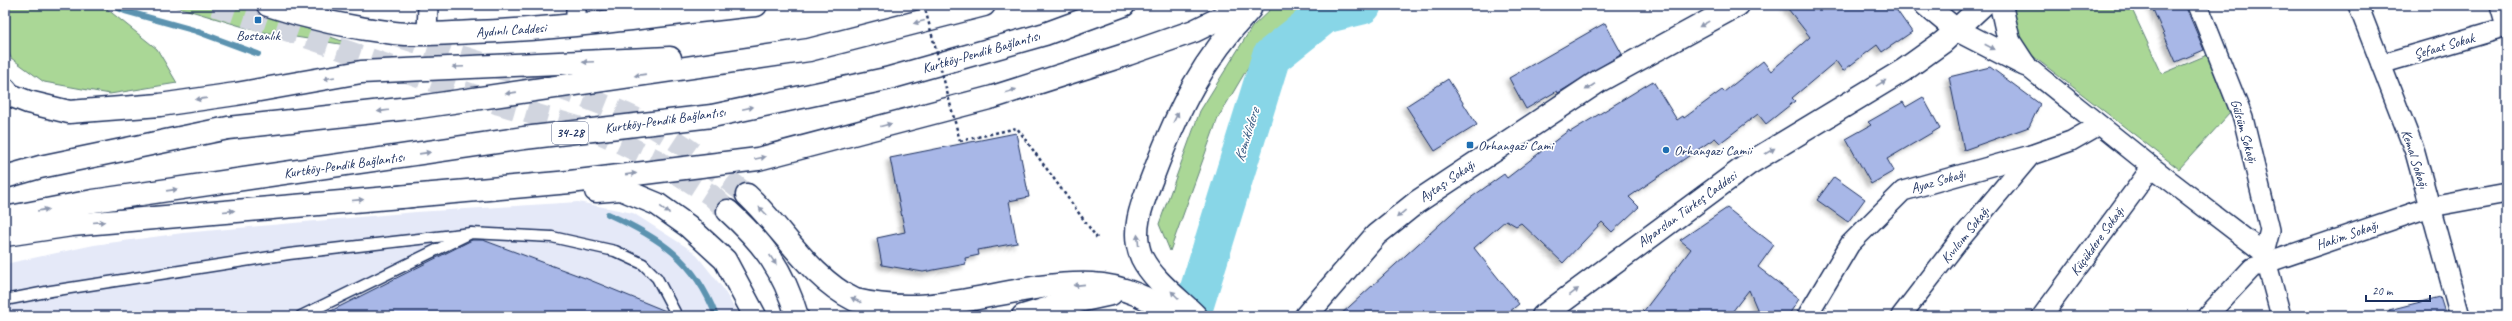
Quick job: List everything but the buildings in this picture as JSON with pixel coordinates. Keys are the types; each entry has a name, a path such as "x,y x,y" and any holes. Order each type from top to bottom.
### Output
{"main road":[{"name":"Aydınlı Caddesi","path":"268,5 310,12 371,30 427,34 576,15 742,6"},
{"path":"576,15 603,16 625,5"},
{"path":"5,177 40,167 228,128 419,107 809,50 984,5"},
{"name":"Kurtköy-Pendik Bağlantısı","path":"5,218 101,200 524,138 712,116 886,80 1044,34 1124,5"},
{"path":"5,235 72,224 570,182 758,159 993,96 1105,61 1194,31 1247,5"},
{"path":"1196,316 1154,274 1142,258 1138,244 1137,224 1142,206 1175,119 1194,83 1220,43 1254,5"},
{"name":"Aytaşı Sokağı","path":"1306,316 1376,235 1417,202 1599,81 1738,5"},
{"path":"1926,5 1936,16 1956,29 2025,65"},
{"name":"Alparslan Türkeş Caddesi","path":"1543,316 1750,163 1904,70 1943,42 1983,5"},
{"path":"2001,5 2009,41 2025,65"},
{"path":"5,89 10,95 28,102 68,112 160,105 236,94 361,72 809,50"},
{"path":"398,197 494,196 621,189 657,204 688,226 726,260 754,316"},
{"path":"747,195 766,213 813,269 854,300 877,310 933,316 1052,288 1092,284 1118,288 1144,296 1179,316"},
{"path":"728,211 756,237 775,262 789,289 797,316"},
{"path":"1023,316 1107,295 1144,296"}],"street":[{"path":"427,34 428,5"},
{"name":"Gülsüm Sokağı","path":"2198,5 2243,118 2270,230 2266,257"},
{"name":"Kemal Sokağı","path":"2358,5 2415,152 2460,316"},
{"path":"2500,5 2507,28"},
{"name":"Şefaat Sokak","path":"2381,64 2507,28"},
{"path":"2025,65 2099,126 2266,257 2281,316"},
{"name":"Ayaz Sokağı","path":"1807,316 1850,244 1902,191 2031,155 2071,141 2099,126"},
{"name":"Kıvılcım Sokağı","path":"1901,316 1958,242 2031,155"},
{"name":"Küçükdere Sokağı","path":"2042,316 2152,167"},
{"name":"Hakim Sokağı","path":"2207,316 2252,268 2266,257 2430,207 2507,193"}],"lane":[{"path":"301,316 471,233"},
{"path":"5,300 51,290 288,254 471,233 552,237 615,251 644,264 657,278 677,316"}],"path":[{"path":"924,5 960,141 1017,128 1097,238"}],"shaded area":[{"path":"578,202 633,213 694,252 722,287 739,316 5,316 5,264 94,245 183,233 416,212"}],"green space":[{"path":"5,5 102,5 157,49 177,83 110,94 44,82 11,58 5,44"},
{"path":"171,5 240,5 359,47 257,31"},
{"path":"1275,5 1316,5 1257,52 1218,118 1170,251 1159,224 1200,111 1252,27"},
{"path":"2016,5 2130,5 2162,74 2207,55 2230,113 2179,169 2025,50 2018,40 2014,29 2013,17"}],"waterway":[{"path":"112,5 125,11 193,30 258,54"},
{"name":"Kemiklidere","path":"1191,316 1271,57 1325,14 1362,5"},
{"path":"608,214 644,232 674,253 698,280 716,316"}],"tunnel":[{"path":"214,5 499,104 602,134 656,160 711,195 728,211"},
{"path":"397,36 577,94 635,118 680,143 747,195"}],"place":[{"name":"Bostanlık","path":"258,20"},
{"name":"Orhangazi Cami","path":"1470,145"},
{"name":"Orhangazi Camii","path":"1666,150"}]}
